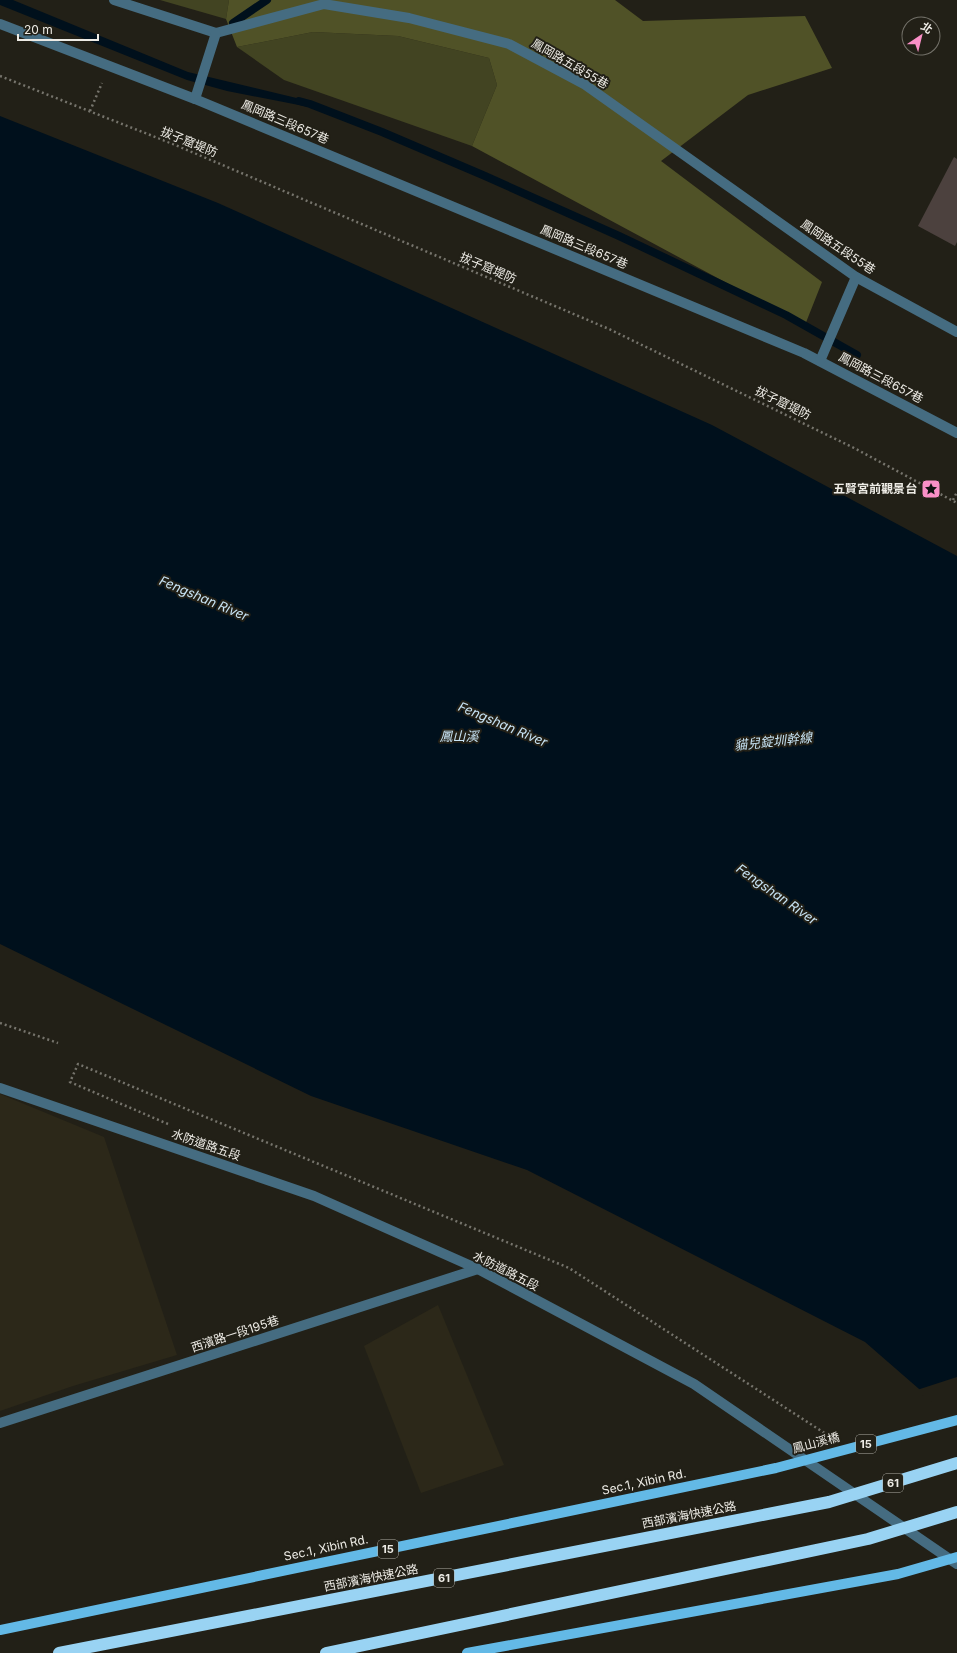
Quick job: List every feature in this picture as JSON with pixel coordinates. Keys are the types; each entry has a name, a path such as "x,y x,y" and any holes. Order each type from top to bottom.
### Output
{"highway":[{"name":"西部濱海快速公路","path":"59,1653 829,1502 957,1463"},
{"path":"326,1653 868,1539 957,1512"}],"main road":[{"name":"鳳山溪橋","path":"776,1468 957,1420"},
{"name":"Sec.1, Xibin Rd.","path":"0,1630 776,1468"},
{"path":"467,1653 898,1574 957,1557"}],"street":[{"path":"114,0 216,33 194,99"},
{"name":"鳳岡路五段55巷","path":"216,33 324,4 409,18 509,44 584,84 856,277 957,332"},
{"name":"鳳岡路三段657巷","path":"0,24 194,99 797,350 957,433"},
{"path":"820,361 856,277"},
{"name":"水防道路五段","path":"0,1088 314,1196 478,1269 694,1384 957,1564"},
{"name":"西濱路一段195巷","path":"0,1423 478,1269"}],"path":[{"path":"90,111 109,66"},
{"name":"拔子窟堤防","path":"0,76 173,144 609,328 854,448 957,503"},
{"path":"952,500 957,492"},
{"path":"0,1023 58,1043"}],"shaded area":[{"path":"0,1094 104,1137 177,1355 73,1386 0,1411"},
{"path":"438,1305 504,1465 421,1493 364,1346"}],"green space":[{"path":"160,0 229,0 226,19"},
{"path":"229,0 615,0 643,21 805,16 832,68 748,95 661,161 822,282 805,325 472,146 497,85 489,58 398,36 313,32 237,47 226,19"},
{"path":"313,32 398,36 489,58 497,85 472,146 284,80 237,47"}],"water":[{"path":"0,0 13,0 188,72 309,101 309,107 227,91 187,80 0,5"},
{"name":"鳳山溪","path":"0,116 218,203 712,425 957,556 957,1422 865,1342 527,1170 311,1096 0,944"}],"pier":[{"path":"957,1377 957,1424 917,1390"}],"building":[{"path":"954,157 957,159 957,242 955,246 918,226"}],"waterway":[{"path":"233,23 267,0"},
{"path":"299,101 382,132 619,236 786,315 857,355"}],"place":[{"name":"五賢宮前觀景台","path":"931,489"}],"water label":[{"name":"Fengshan River","path":"204,598"},
{"name":"Fengshan River","path":"503,724"},
{"name":"貓兒錠圳幹線","path":"773,741"},
{"name":"Fengshan River","path":"777,894"}]}
